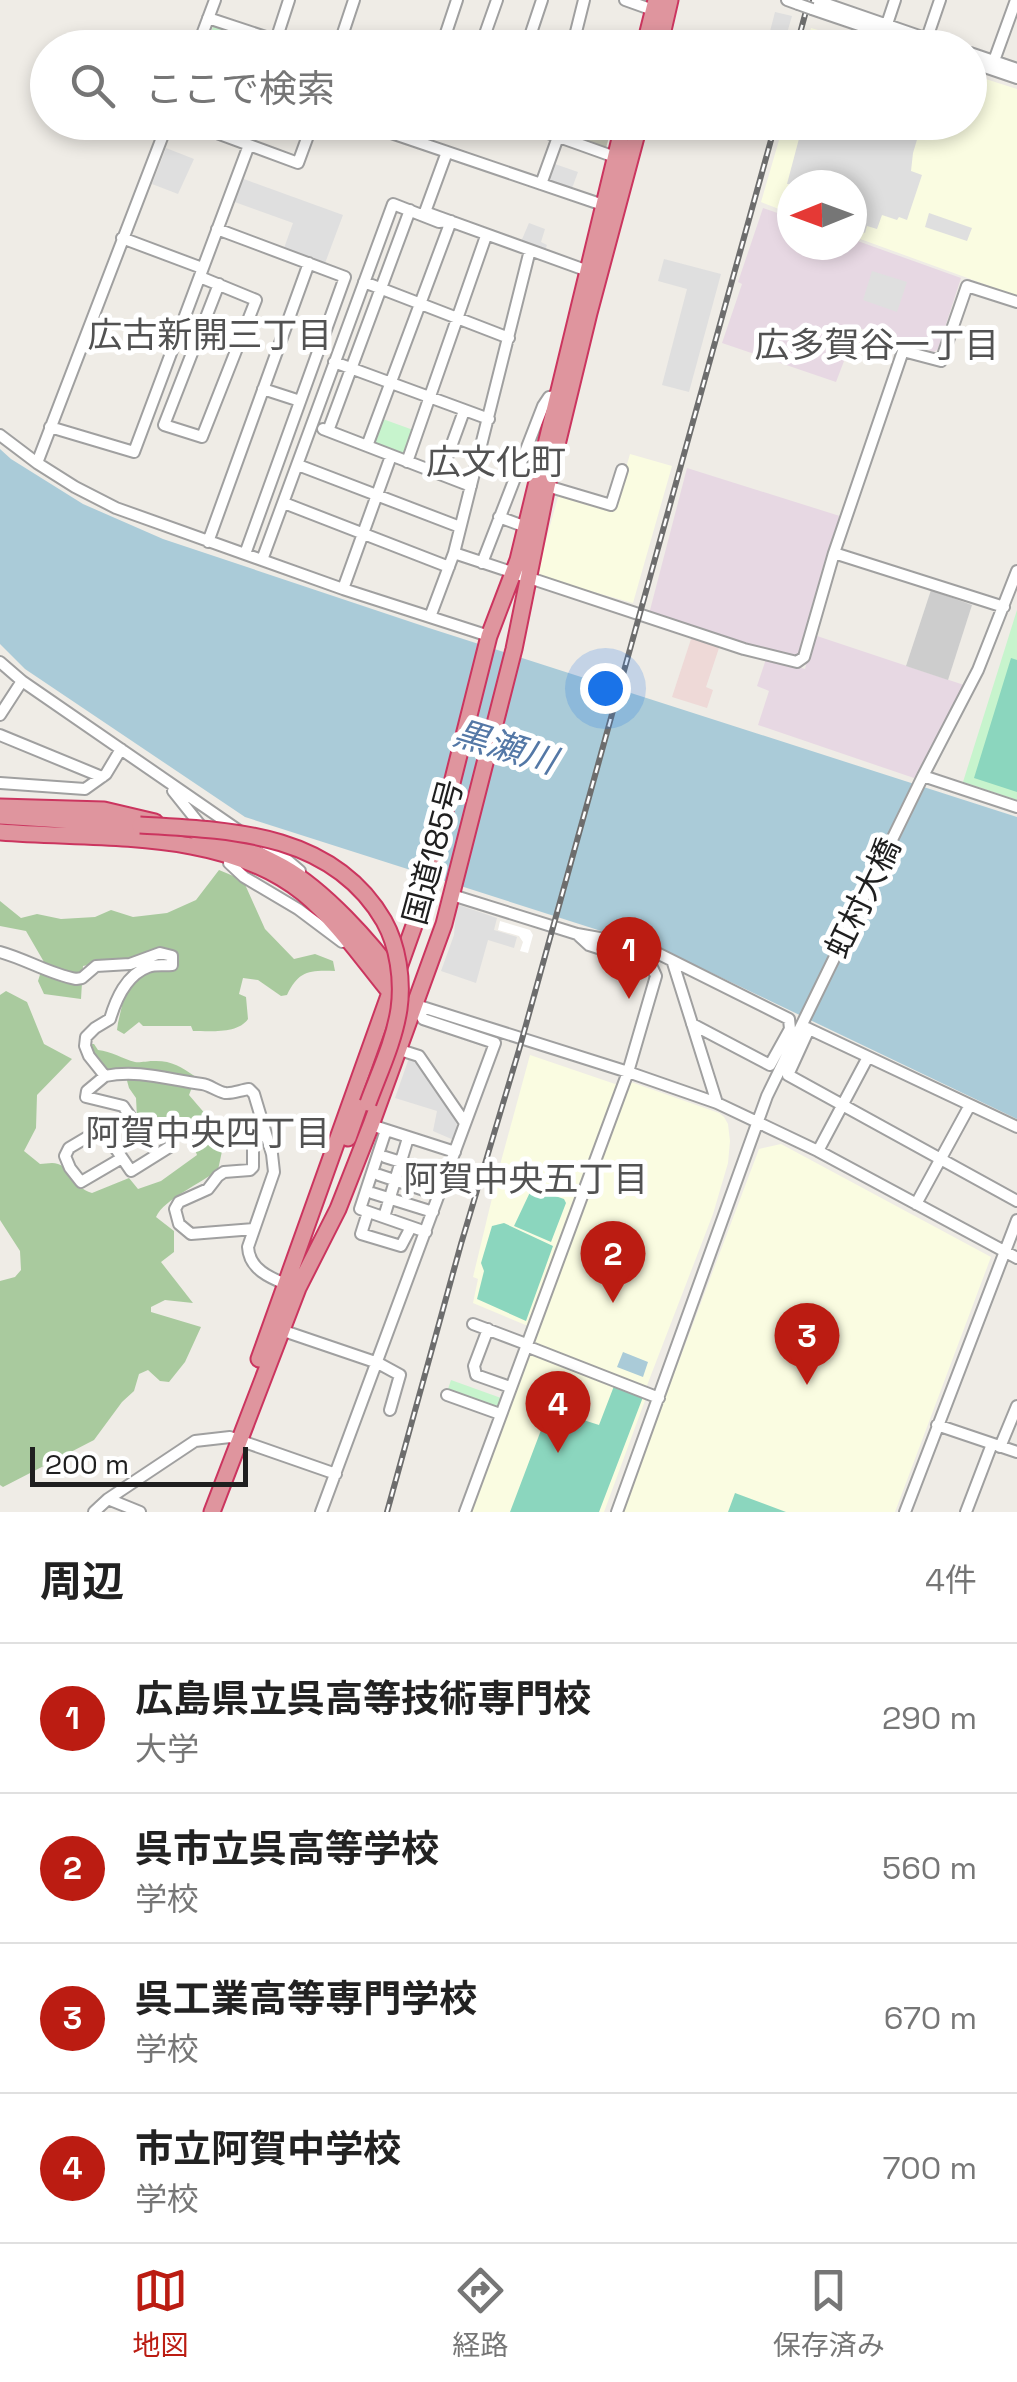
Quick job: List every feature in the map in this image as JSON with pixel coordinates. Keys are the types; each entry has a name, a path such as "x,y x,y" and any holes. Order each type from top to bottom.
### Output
{"highway":[{"path":"663,30 670,0"},
{"path":"649,30 655,5"},
{"name":"国道185号","path":"212,1512 234,1438 292,1286 426,888 488,638 521,575 547,486 610,207 619,140"},
{"name":"国道185号","path":"201,1512 281,1330 292,1286 338,1210 378,1128 453,892 514,649 526,527 588,271 634,140"},
{"path":"0,807 104,810 197,832 278,864 331,905 395,975 416,1005"},
{"path":"0,816 140,829"},
{"path":"0,828 230,833 304,850 335,866 372,901 397,958 398,1014 391,1043 292,1286"},
{"path":"0,828 200,847 252,863 289,883 316,905 389,992 416,1005"}],"street":[{"path":"204,30 215,0"},
{"path":"279,30 289,0"},
{"path":"344,30 354,0"},
{"path":"447,30 457,0"},
{"path":"486,30 496,0"},
{"path":"532,30 542,0"},
{"path":"576,30 584,0"},
{"path":"625,0 655,5"},
{"path":"886,29 895,0"},
{"path":"931,30 940,0"},
{"path":"992,65 1016,0"},
{"path":"792,2 814,4 889,30"},
{"path":"208,18 245,30"},
{"path":"987,62 992,65"},
{"path":"987,64 1015,70"},
{"path":"37,463 161,140"},
{"path":"236,140 298,163 306,140"},
{"path":"411,140 610,207"},
{"path":"541,184 552,140"},
{"path":"575,140 614,157"},
{"path":"50,427 134,452 249,145"},
{"path":"446,152 425,212 588,271"},
{"path":"262,560 393,204 439,222 450,221"},
{"path":"328,430 410,210"},
{"path":"367,446 450,221"},
{"path":"218,229 345,277 245,554"},
{"path":"407,462 486,236"},
{"path":"122,238 256,300 202,437 164,424 219,284"},
{"path":"430,618 454,553 530,250"},
{"path":"208,542 309,263"},
{"path":"364,282 509,338"},
{"path":"454,553 700,636 796,662 804,657 834,553 902,351 941,361 968,286 1017,302"},
{"path":"334,362 489,419"},
{"path":"262,389 300,401"},
{"path":"482,563 542,406 548,397 558,396"},
{"path":"440,474 464,410"},
{"path":"312,425 471,486"},
{"path":"0,435 75,487 116,508 488,638"},
{"path":"343,588 391,456"},
{"path":"298,465 460,527"},
{"path":"547,486 611,505 622,470"},
{"path":"284,503 449,566"},
{"path":"499,517 526,527"},
{"path":"834,553 1004,607"},
{"name":"虹村大橋","path":"800,1023 978,670 1017,570"},
{"path":"0,662 22,682 201,806 279,853 331,905"},
{"path":"0,715 22,682"},
{"path":"0,735 102,777"},
{"path":"0,784 86,789 111,768 121,748"},
{"path":"152,769 201,826"},
{"path":"924,776 1017,807"},
{"path":"230,863 252,883 319,923 375,974"},
{"path":"453,892 577,934 657,953 1017,1127"},
{"path":"465,1512 628,1072 656,976 651,965 590,945 577,934"},
{"path":"0,952 76,979 96,966 130,964 160,952 172,956 172,964 146,967 134,976 116,1000 110,1019 86,1037 89,1056 105,1076"},
{"path":"672,962 717,1104"},
{"path":"416,1005 628,1072 758,1121 1017,1258"},
{"path":"321,1512 495,1044 423,1019 416,1005"},
{"path":"692,1024 770,1065 790,1029 800,1023"},
{"path":"800,1023 788,1075 1017,1201"},
{"path":"617,1512 767,1096 800,1023"},
{"path":"400,1050 419,1056 465,1124"},
{"path":"818,1151 868,1057"},
{"path":"122,1158 82,1182 65,1156 69,1148 101,1129 134,1170 166,1151 172,1141 165,1134 134,1122 123,1106 88,1100 87,1092 105,1076 167,1076 188,1084 205,1084 228,1094 248,1088 254,1094 274,1172 248,1255 263,1274 292,1286"},
{"path":"916,1204 970,1105"},
{"path":"426,1232 360,1209 378,1128 455,1152"},
{"path":"254,1228 190,1234 179,1224 175,1209 184,1200 208,1189 224,1172 250,1170 253,1137 266,1136"},
{"path":"384,1217 408,1138"},
{"path":"385,1157 446,1176"},
{"path":"379,1175 440,1194"},
{"path":"372,1193 433,1212"},
{"path":"368,1212 361,1234 401,1246 411,1227"},
{"path":"905,1512 1017,1220"},
{"path":"473,1324 659,1398"},
{"path":"488,1329 474,1366 476,1375 510,1387"},
{"path":"281,1330 378,1362 400,1374 390,1410"},
{"path":"447,1395 500,1414"},
{"path":"966,1512 1017,1406"},
{"path":"938,1425 1017,1452"},
{"path":"94,1512 195,1440 234,1438 336,1474"},
{"path":"108,1499 140,1512"}],"shaded area":[{"path":"775,12 792,16 788,30 770,30"},
{"path":"987,79 1017,89 1017,296 867,241 867,170 777,170 777,208 761,202 779,140 987,140"},
{"path":"578,140 608,140 603,149"},
{"path":"799,140 917,140 911,171 922,175 907,220 882,215 877,229 867,226 867,170 791,170"},
{"path":"166,148 194,159 178,194 152,184"},
{"path":"552,163 578,172 571,191 545,182"},
{"path":"241,178 343,215 324,266 283,251 293,223 232,201"},
{"path":"763,208 777,213 777,260 867,260 867,244 961,278 938,349 934,352 857,327 836,382 722,343 742,284 738,282"},
{"path":"929,213 972,228 967,241 925,227"},
{"path":"529,223 545,229 541,242 547,245 544,253 520,244"},
{"path":"664,259 721,274 689,392 662,385 687,289 658,281"},
{"path":"872,271 907,282 897,312 863,300"},
{"path":"630,454 672,466 633,603 536,576 560,490 615,506"},
{"path":"687,468 843,517 800,654 794,658 649,614"},
{"path":"931,590 972,605 948,680 906,666"},
{"path":"814,635 964,685 919,775 914,778 758,725 769,691 757,686 766,659 805,669"},
{"path":"692,636 720,645 706,687 713,690 707,708 672,697"},
{"path":"459,905 497,918 494,930 517,937 514,948 488,940 476,983 441,971 454,935"},
{"path":"530,1055 618,1085 528,1326 473,1303 478,1279 473,1277"},
{"path":"409,1058 419,1060 457,1118 456,1141 433,1131 437,1111 395,1098"},
{"path":"628,1081 719,1113 728,1124 730,1141 728,1163 713,1214 646,1388 533,1343"},
{"path":"781,1144 991,1257 895,1512 622,1512 759,1149"},
{"path":"530,1350 647,1395 604,1512 470,1512"}],"green space":[{"path":"214,24 233,30 212,30"},
{"path":"380,418 416,431 404,457 372,445"},
{"path":"1017,610 1017,800 963,782"},
{"path":"1011,658 1017,660 1017,792 974,778"},
{"path":"219,870 243,880 265,929 294,959 315,954 333,961 335,971 305,974 287,995 281,996 258,980 243,978 239,994 246,997 248,1019 231,1029 193,1031 191,1026 143,1026 139,1022 124,1034 117,1030 133,957 83,966 81,999 44,994 38,981 44,962 26,931 0,926 0,901 21,918 37,914 61,919 95,917 111,910 133,917 167,913 196,900"},
{"path":"6,991 27,1002 44,1044 72,1059 37,1095 36,1128 24,1151 40,1164 63,1166 80,1186 92,1193 129,1178 138,1189 161,1181 197,1155 185,1131 160,1128 137,1117 136,1098 126,1077 102,1066 89,1044 135,1062 170,1063 196,1077 189,1095 225,1137 218,1170 175,1198 156,1217 174,1231 174,1252 161,1262 193,1303 165,1300 151,1307 151,1312 201,1327 185,1362 169,1382 160,1381 148,1370 139,1374 134,1391 94,1440 3,1487 0,1281 15,1277 21,1270 20,1251 0,1220 0,995"},
{"path":"532,1188 566,1203 551,1242 514,1226"},
{"path":"504,1223 553,1246 526,1321 477,1299 484,1271 481,1263 492,1226"},
{"path":"451,1380 501,1398 497,1408 447,1392"},
{"path":"614,1386 643,1397 599,1512 510,1512 549,1409 599,1425"},
{"path":"735,1493 786,1512 728,1512"}],"water":[{"name":"黒瀬川","path":"0,449 83,504 163,539 1017,817 1017,1119 670,953 245,817 25,669 0,644"},
{"path":"623,1352 648,1362 643,1377 617,1367"}],"pier":[{"path":"500,921 530,930 533,935 528,953 520,951 523,942 519,936 498,930"}],"railway":[{"path":"801,30 809,0"},
{"path":"387,1512 771,140"}],"place":[{"name":"広島県立呉高等技術専門校","path":"629,999"},
{"name":"呉市立呉高等学校","path":"613,1303"},
{"name":"呉工業高等専門学校","path":"807,1385"},
{"name":"市立阿賀中学校","path":"558,1453"}],"district":[{"name":"広古新開三丁目","path":"210,335"},
{"name":"広多賀谷一丁目","path":"877,345"},
{"name":"広文化町","path":"496,462"},
{"name":"阿賀中央四丁目","path":"208,1133"},
{"name":"阿賀中央五丁目","path":"526,1179"}]}
